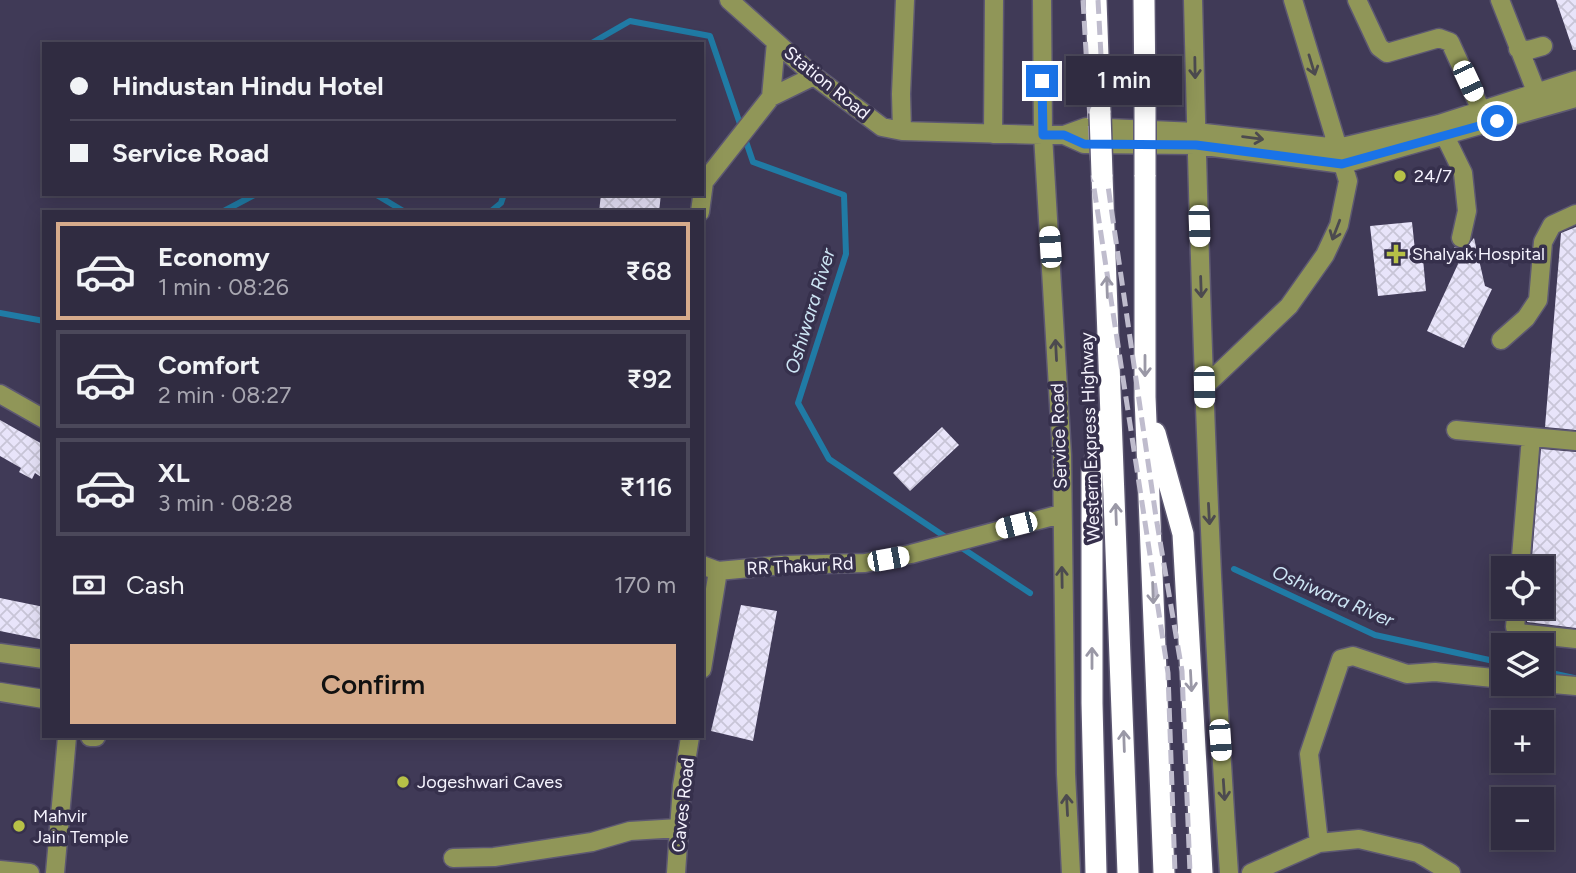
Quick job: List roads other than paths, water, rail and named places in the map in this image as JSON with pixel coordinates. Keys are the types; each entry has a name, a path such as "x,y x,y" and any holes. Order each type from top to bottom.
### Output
{"highway":[{"name":"Western Express Highway","path":"1097,0 1128,873"},
{"path":"1144,0 1145,397 1164,873"},
{"path":"1145,397 1182,534 1202,873"},
{"path":"1096,873 1092,703 1092,471 1112,398"}],"street":[{"name":"Station Road","path":"729,0 814,76 882,127 902,131 1064,135 1084,144 1196,138 1340,156 1540,101 1576,80"},
{"path":"902,131 905,0"},
{"path":"993,135 994,0"},
{"name":"Service Road","path":"1042,0 1043,135 1062,455 1066,774 1071,873"},
{"path":"1194,0 1204,387 1218,713 1229,873"},
{"path":"1204,387 1289,306 1325,255 1339,225 1348,181 1293,0"},
{"path":"1357,0 1379,47 1387,53 1439,38 1450,42 1481,110"},
{"path":"1500,0 1540,101"},
{"path":"771,97 776,41"},
{"path":"1518,49 1529,50 1543,46"},
{"path":"704,182 771,97 814,76"},
{"name":"Station Road","path":"1441,130 1481,110 1576,98"},
{"path":"1441,130 1463,173 1467,211 1461,238"},
{"path":"1501,340 1526,318 1538,300 1543,242 1552,225 1576,214"},
{"path":"0,394 42,418"},
{"path":"1456,430 1576,440"},
{"path":"1521,556 1531,437"},
{"name":"RR Thakur Rd","path":"710,568 865,563 911,554 1061,514"},
{"path":"704,644 710,568"},
{"path":"1516,619 1515,627 1520,633 1576,639"},
{"path":"0,653 42,659"},
{"path":"1319,843 1309,754 1341,659 1353,656 1407,674 1435,672 1491,678"},
{"path":"1554,683 1576,686"},
{"path":"0,692 42,699"},
{"path":"55,873 67,738"},
{"name":"Caves Road","path":"676,873 682,786 690,738"},
{"path":"453,858 494,857 592,842 630,831 679,828"},
{"path":"1251,873 1319,843 1359,839 1418,853 1451,873"},
{"path":"0,870 30,873"}],"waterway":[{"name":"Oshiwara River","path":"593,42 630,21 710,36 753,162 844,195 846,254 798,403 829,459 950,540"},
{"name":"Oshiwara River","path":"226,210 252,196"},
{"name":"Oshiwara River","path":"378,196 402,210"},
{"name":"Oshiwara River","path":"492,210 501,203 503,196"},
{"name":"Oshiwara River","path":"0,313 42,321"},
{"name":"Oshiwara River","path":"959,546 1030,593"},
{"name":"Oshiwara River","path":"1234,569 1375,635 1491,660"},
{"name":"Oshiwara River","path":"1554,674 1574,678"}],"railway":[{"path":"1083,0 1094,188 1168,673 1175,873"},
{"path":"1098,0 1108,186 1156,517 1182,671 1190,873"}],"place":[{"name":"24/7","path":"1400,176"},
{"name":"Shalyak Hospital","path":"1396,254"},
{"name":"Jogeshwari Caves","path":"403,782"},
{"name":"Mahvir Jain Temple","path":"19,826"}]}
